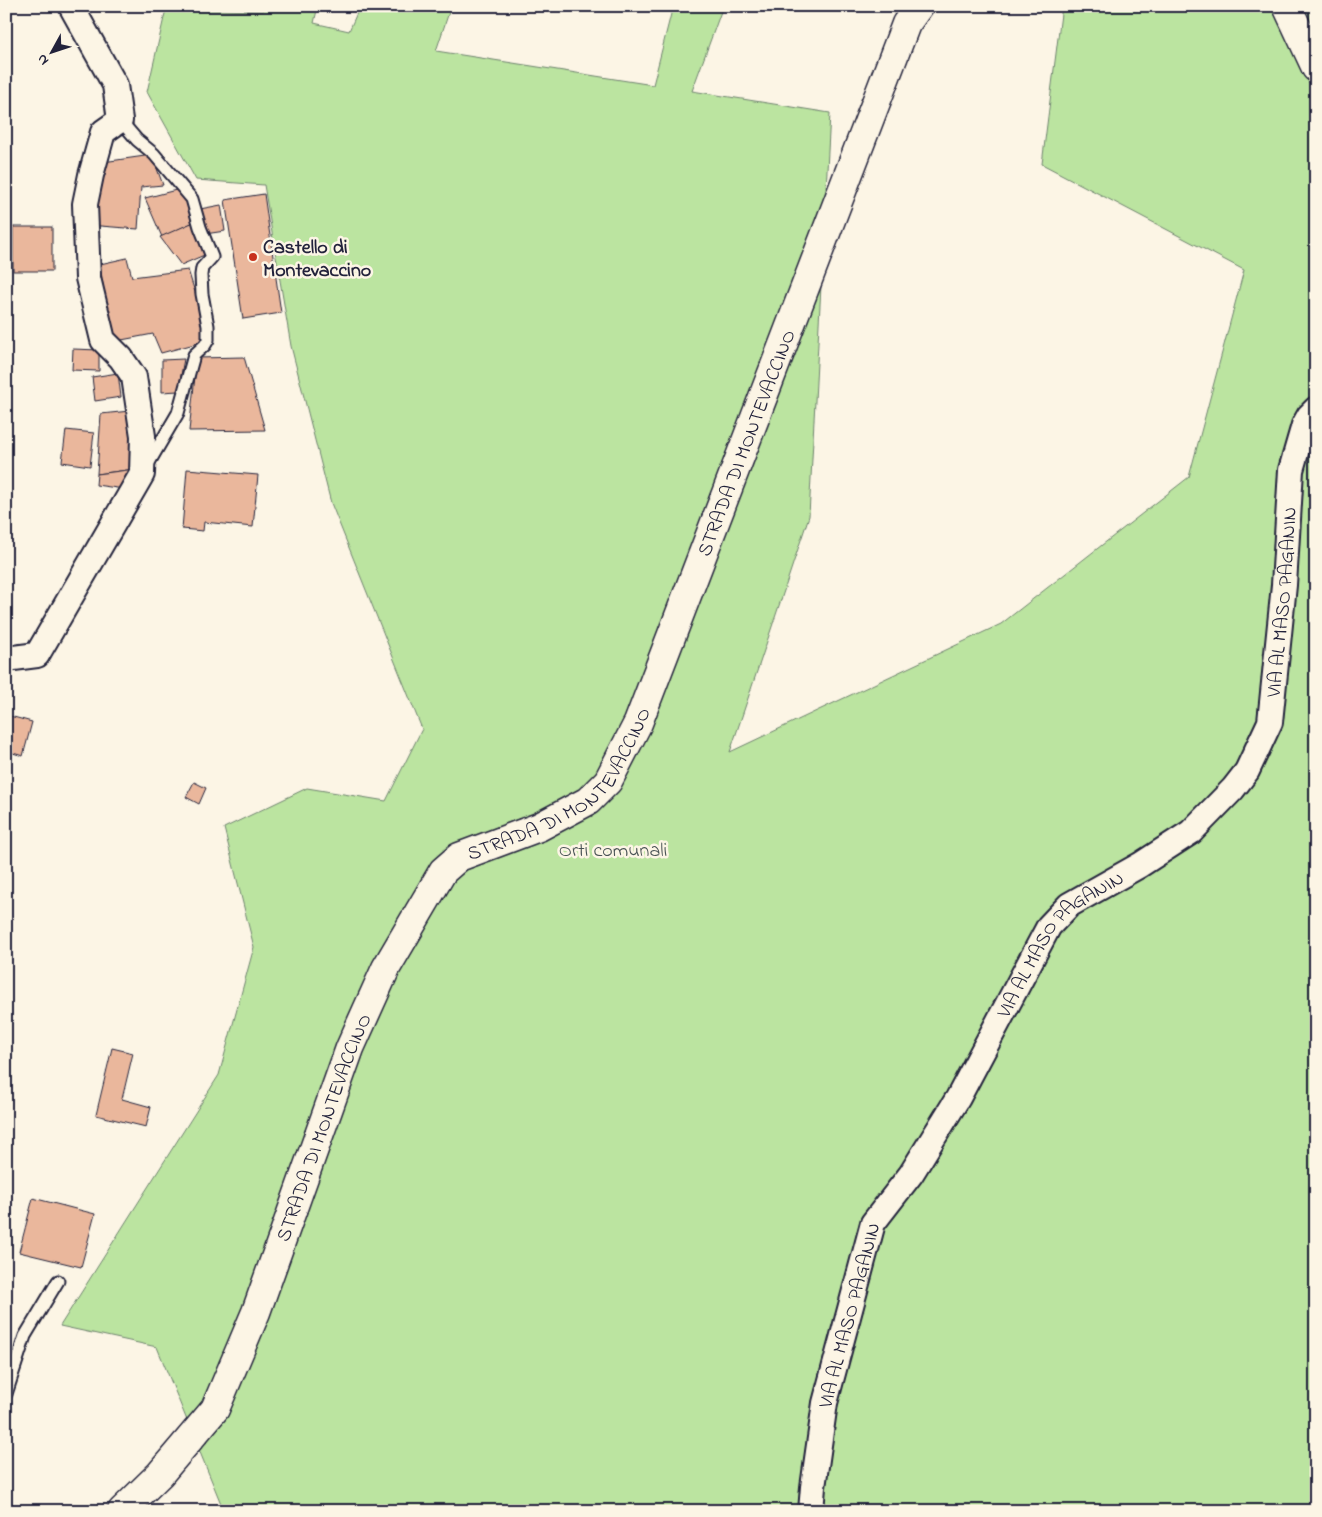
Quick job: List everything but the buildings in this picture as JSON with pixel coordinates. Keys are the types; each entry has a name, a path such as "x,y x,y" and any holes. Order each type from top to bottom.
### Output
{"street":[{"path":"6,660 37,656 142,474 143,436 134,377 121,358 103,340 88,278 85,204 103,132 120,120 115,85 71,6"},
{"name":"STRADA DI MONTEVACCINO","path":"122,1511 160,1474 215,1409 256,1312 350,1048 386,968 443,871 459,857 539,827 588,801 608,781 638,723 906,24 919,6"},
{"path":"1287,6 1316,68"},
{"name":"VIA AL MASO PAGANIN","path":"811,1511 825,1403 873,1223 910,1174 958,1098 1049,926 1069,905 1140,866 1191,832 1233,789 1247,771 1265,735 1270,722 1276,673 1291,470 1304,425 1316,409"}],"lane":[{"path":"120,120 137,140 154,154 192,199 200,227 212,257 202,268 201,275 208,340 194,355 178,414 142,474"},
{"path":"6,1394 25,1336 58,1281"}],"green space":[{"name":"Orti comunali","path":"265,6 318,6 314,23 349,31 360,6 451,6 436,51 653,85 673,6 723,6 692,91 830,113 809,516 730,752 1001,624 1189,477 1244,270 1042,164 1062,6 1316,6 1316,1511 224,1511 157,1347 60,1326 219,1075 254,947 224,828 307,788 386,801 422,729 331,503 291,346 264,185 196,180 147,92 166,9 263,11"}],"place":[{"name":"Castello di Montevaccino","path":"253,257"}]}
